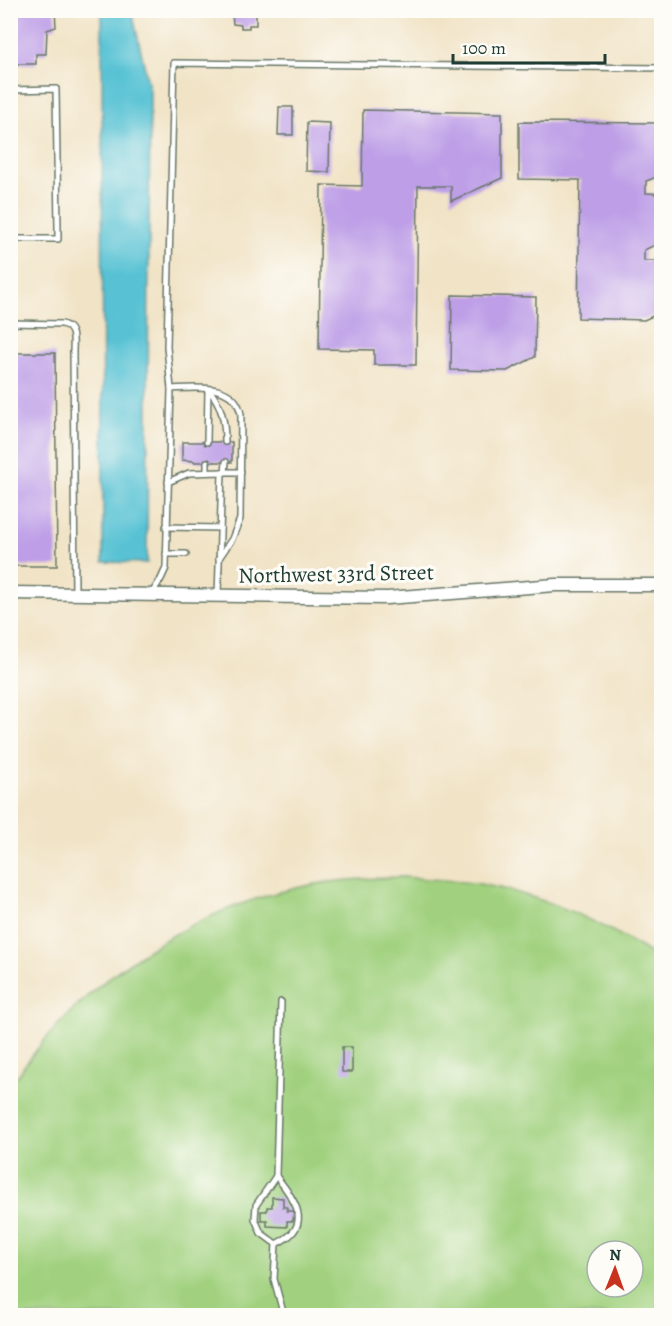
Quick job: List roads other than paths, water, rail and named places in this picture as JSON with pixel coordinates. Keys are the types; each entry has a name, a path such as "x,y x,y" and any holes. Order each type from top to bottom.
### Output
{"street":[{"name":"Northwest 33rd Street","path":"10,593 387,598 555,585 662,585"}],"lane":[{"path":"151,595 164,574 166,554 171,389 167,347 174,63 662,68"},
{"path":"10,90 56,89 58,239 10,239"},
{"path":"10,323 62,324 69,326 72,335 75,594"},
{"path":"171,389 221,390 237,401 240,407 241,514 232,539 219,558"},
{"path":"207,442 208,389"},
{"path":"208,389 220,406 224,419 225,442"},
{"path":"207,462 207,472"},
{"path":"218,596 220,528 226,462"},
{"path":"168,482 189,473 241,472"},
{"path":"166,527 220,528"},
{"path":"166,554 186,554"},
{"path":"276,1244 261,1233 255,1219 256,1205 276,1176 281,1002"},
{"path":"276,1176 296,1204 298,1215 297,1227 290,1236 276,1244"},
{"path":"276,1244 274,1279 284,1316"}],"water":[{"path":"102,11 132,11 150,91 147,563 103,562"}]}
